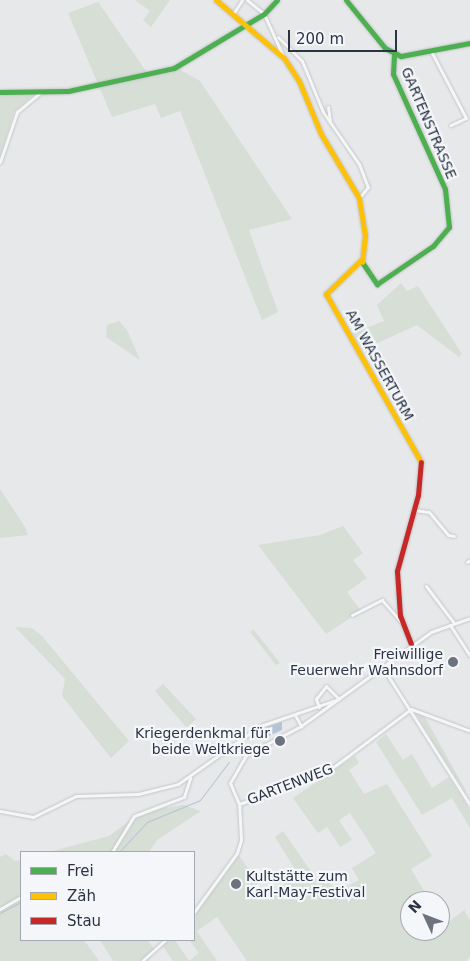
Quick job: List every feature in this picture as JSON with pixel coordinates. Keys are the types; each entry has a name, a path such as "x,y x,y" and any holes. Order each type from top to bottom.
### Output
{"street":[{"path":"216,0 242,25 284,58"},
{"path":"232,16 242,0"},
{"path":"247,0 264,14 278,38 284,58 324,140 359,198 365,235 361,260"},
{"path":"0,92 77,90 174,68 242,25 264,14 277,0"},
{"path":"346,0 394,54 432,53 470,43"},
{"path":"278,38 302,61 330,123 367,180 368,187 359,198"},
{"path":"432,53 466,118 451,125"},
{"name":"GARTENSTRASSE","path":"361,260 377,284 433,246 449,227 445,189 393,74 394,54"},
{"path":"0,162 17,112 41,92"},
{"path":"328,106 330,123"},
{"name":"AM WASSERTURM","path":"361,260 326,294 421,462 418,495 413,510"},
{"path":"401,622 397,572 413,510 429,512 447,536 454,536"},
{"path":"426,586 454,624"},
{"path":"352,615 382,600 401,622 412,644"},
{"path":"195,911 237,853 241,840 240,804 230,783 246,755 301,726 322,712 383,668 412,644 450,625 470,618"},
{"path":"450,625 470,656"},
{"path":"383,668 470,806"},
{"path":"322,712 316,700 326,686 339,698"},
{"path":"0,811 33,817 76,796 138,794 190,777 260,726 339,698"},
{"path":"410,709 470,731"},
{"name":"GARTENWEG","path":"240,804 324,774 410,709"},
{"path":"295,715 301,726"},
{"path":"237,744 246,755"},
{"path":"113,851 134,816 184,797 190,777"},
{"path":"0,909 20,898"},
{"path":"142,961 164,941"}],"shaded area":[{"path":"135,0 170,0 151,27 143,20 150,11"},
{"path":"98,2 148,74 182,64 182,71 200,81 292,219 249,230 278,312 262,320 180,111 161,118 155,104 112,117 68,13"},
{"path":"0,93 33,95 14,112 0,156"},
{"path":"401,283 407,291 418,286 462,354 459,357 417,325 360,351 351,334 384,321 377,305"},
{"path":"119,321 127,330 140,360 106,337 107,325"},
{"path":"0,489 25,527 28,535 0,538"},
{"path":"343,526 363,553 353,560 367,578 347,592 361,611 326,634 258,545 320,535"},
{"path":"15,627 32,628 42,636 129,741 111,758 62,696 65,679"},
{"path":"253,630 280,663 276,665 250,632"},
{"path":"163,684 196,719 187,728 155,691"},
{"path":"414,710 422,712 470,798 441,755"},
{"path":"386,734 403,760 412,754 432,788 449,777 470,810 470,828 452,798 422,815 376,742"},
{"path":"355,756 359,763 349,770 364,794 387,784 432,856 411,869 424,891 400,891 400,941 450,941 450,921 464,910 470,920 470,957 466,961 247,961 217,917 197,931 217,961 189,961 199,953 190,941 195,941 195,913 238,854 267,896 298,874 275,837 283,831 317,880 328,880 336,893 359,880 352,868 376,853 350,813 339,820 352,840 340,847 327,827 318,833 293,798"},
{"path":"183,805 201,811 157,840 150,851 53,851 109,836 141,812"},
{"path":"6,854 15,861 20,860 20,941 85,941 99,961 0,961 0,857"},
{"path":"101,941 149,941 155,951 148,961 113,961"},
{"path":"166,941 176,941 189,961 173,961 162,945"}],"water":[{"path":"282,722 282,730 269,736 263,728"}],"waterway":[{"path":"120,851 147,822 200,800 229,762"},
{"path":"0,913 20,903"}],"traffic: fast":[{"path":"0,92 68,91 174,68 264,14 277,0"},
{"path":"346,0 385,48 401,56 470,43"},
{"path":"362,262 377,284 433,246 449,227 445,189 393,74 394,54"}],"traffic: slow":[{"path":"216,0 284,58 299,81 321,134 359,198 365,235 362,262"},
{"path":"361,260 326,294 421,462"}],"traffic: jam":[{"path":"411,644 400,616 397,571 418,495 421,462"}],"place":[{"name":"Freiwillige Feuerwehr Wahnsdorf","path":"453,662"},
{"name":"Kriegerdenkmal für beide Weltkriege","path":"280,741"},
{"name":"Kultstätte zum Karl-May-Festival","path":"236,884"}]}
